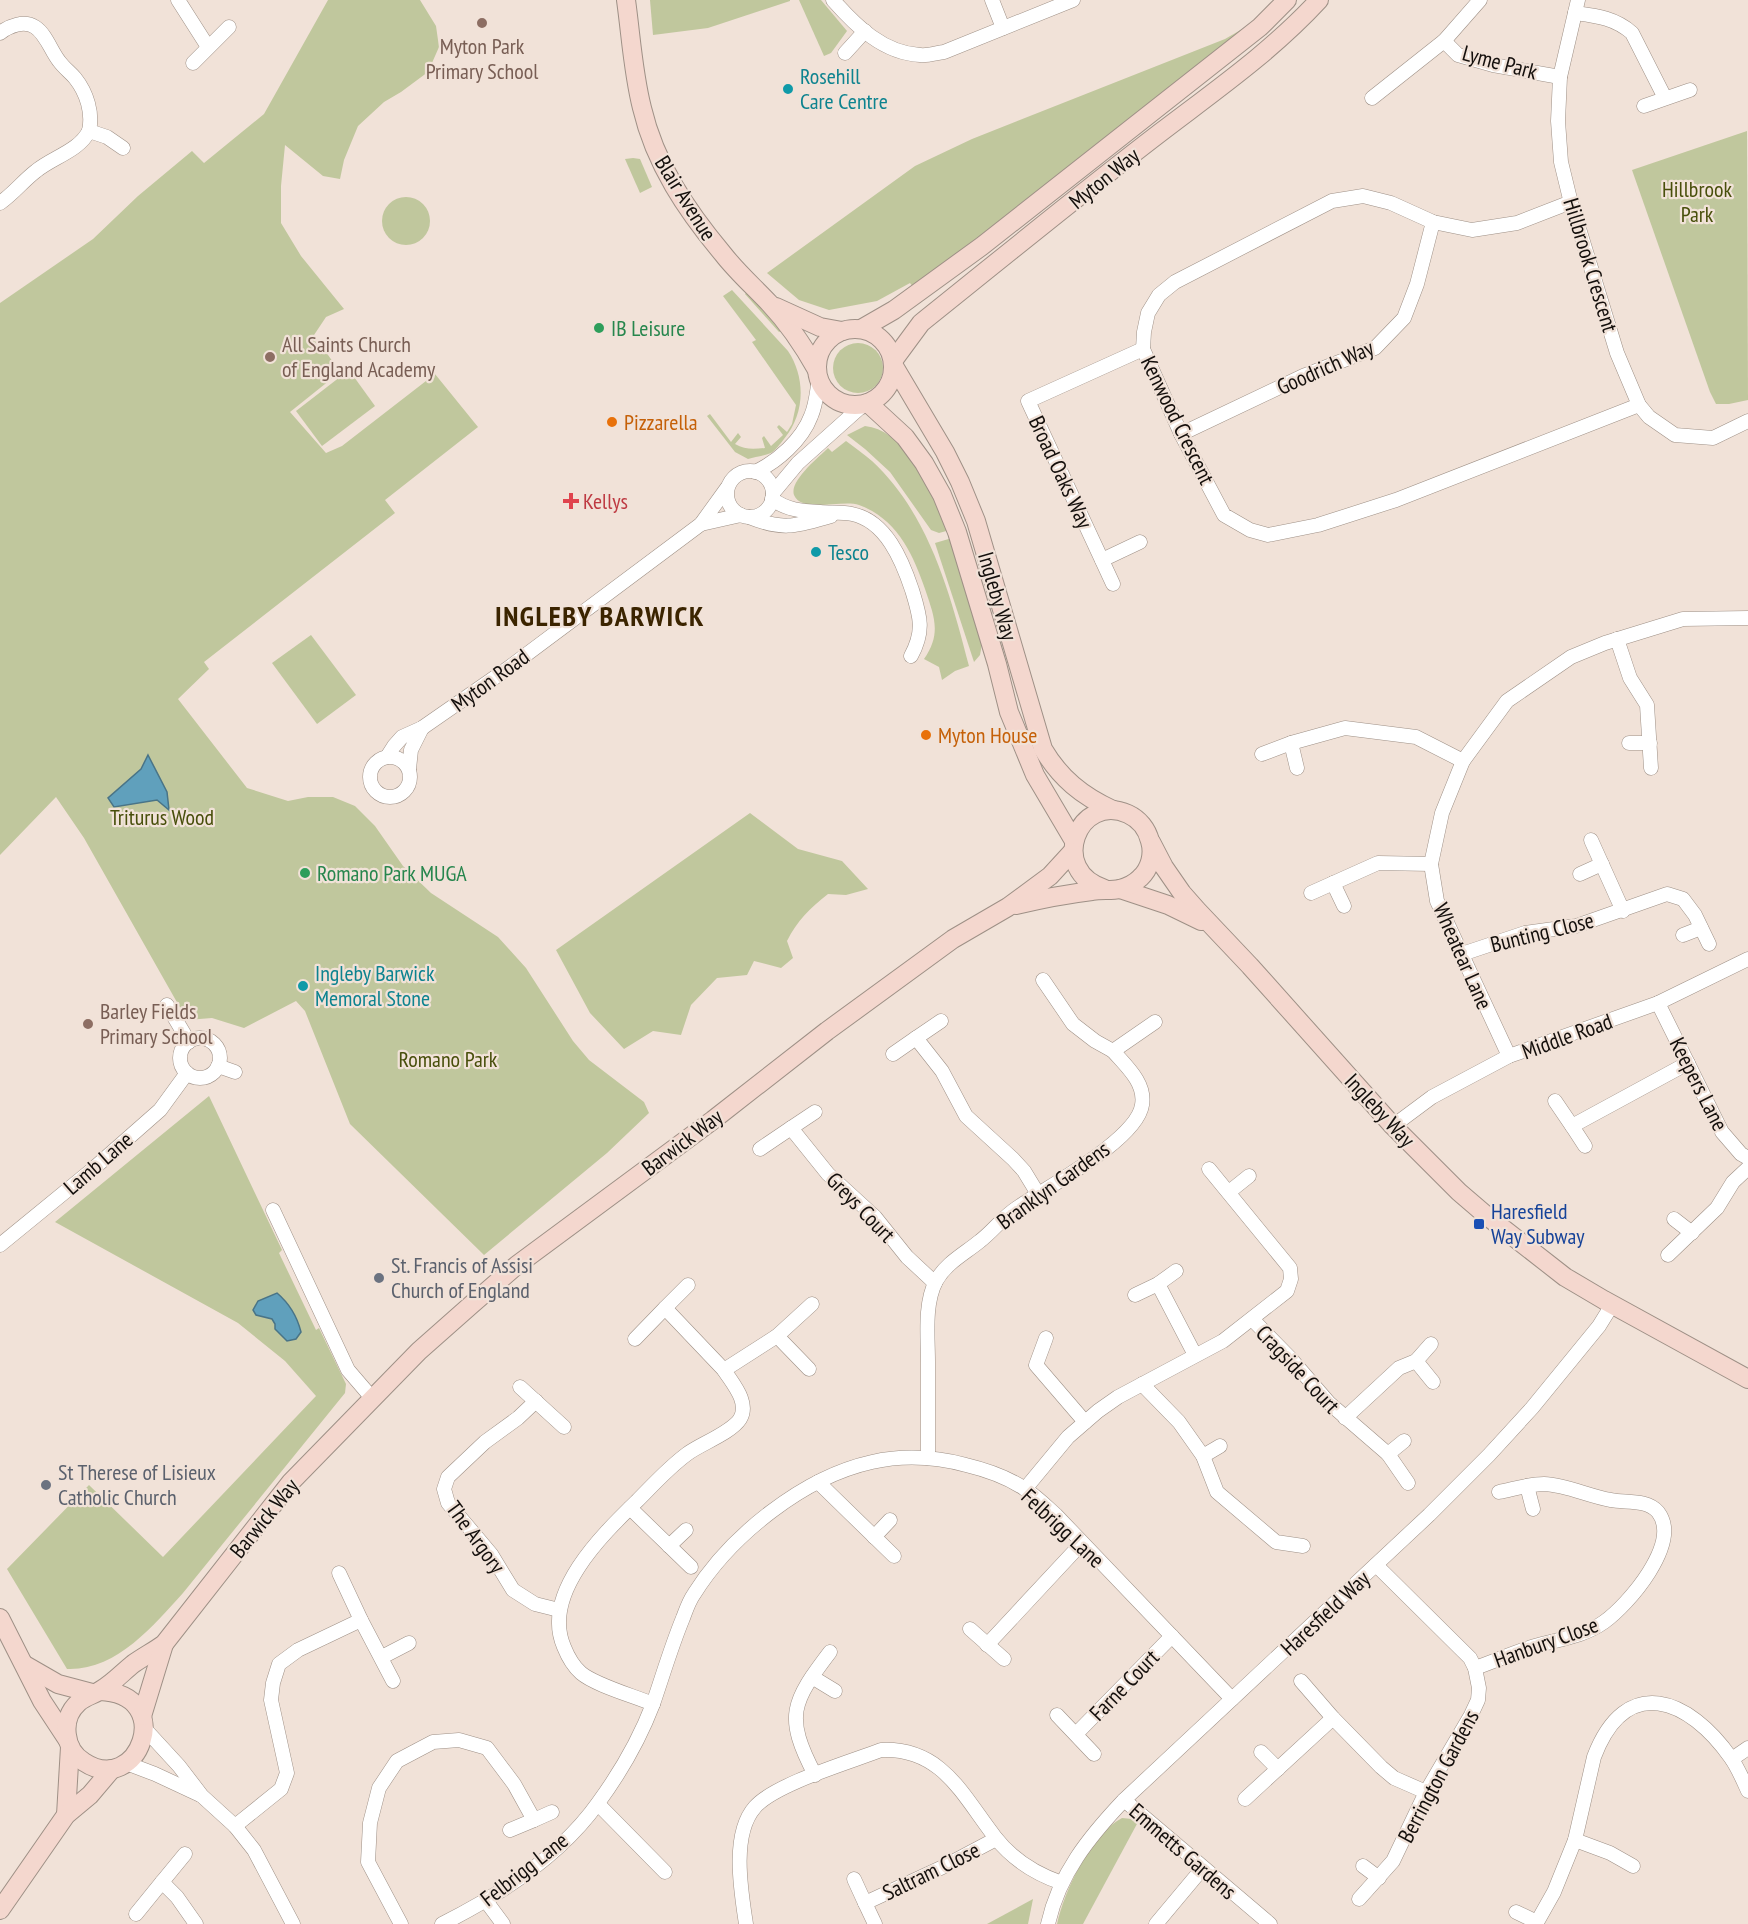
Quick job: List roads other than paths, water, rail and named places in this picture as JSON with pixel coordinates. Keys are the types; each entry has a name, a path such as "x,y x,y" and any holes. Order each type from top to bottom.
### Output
{"street":[{"path":"178,0 208,47"},
{"name":"Blair Avenue","path":"626,0 642,108 653,144 669,177 705,233 771,305 805,349 818,375"},
{"path":"833,0 865,31 888,48 922,56 944,52 1073,0"},
{"path":"992,0 1003,28"},
{"name":"Myton Way","path":"861,329 894,310 982,246 1260,27 1287,0"},
{"name":"Myton Way","path":"894,363 921,323 1160,133 1242,71 1319,0"},
{"name":"Lyme Park","path":"1372,98 1444,40 1480,0"},
{"path":"1576,7 1607,18 1624,26 1632,33 1665,98"},
{"name":"Hillbrook Crescent","path":"1576,7 1560,77 1558,120 1561,162 1617,353 1639,405 1649,417 1675,435 1713,438 1748,421"},
{"path":"0,33 13,25 34,26 84,91 91,121 86,138 42,166 0,202"},
{"path":"193,63 229,27"},
{"path":"845,53 865,31"},
{"name":"Lyme Park","path":"1444,40 1458,55 1493,65 1560,77"},
{"path":"1644,106 1689,90"},
{"path":"89,131 107,137 123,148"},
{"name":"Kenwood Crescent","path":"1571,202 1517,223 1472,230 1433,222 1391,203 1363,196 1332,201 1175,282 1160,295 1148,313 1143,349 1181,434 1224,514 1250,530 1268,535 1318,525 1396,500 1639,405"},
{"name":"Goodrich Way","path":"1181,434 1303,376 1375,348 1404,318 1417,284 1433,222"},
{"name":"Blair Avenue","path":"771,305 820,327 842,331"},
{"path":"745,516 764,512 772,496 798,463 889,386 894,363 884,342 874,333 861,329 842,331 833,335 820,351 811,417 804,430 783,455 770,465 755,472 742,472 736,475 727,488 729,504 734,511 745,516 768,525 789,527 839,513"},
{"name":"Broad Oaks Way","path":"1113,584 1028,401 1143,349"},
{"name":"Ingleby Way","path":"894,363 945,452 976,521 1043,749 1052,765 1071,786 1090,799 1113,810"},
{"path":"818,375 824,389 832,397 842,403 866,404"},
{"name":"Ingleby Way","path":"866,404 904,437 924,463 942,495 957,532 1009,712 1035,775 1073,846"},
{"path":"755,472 769,482 772,496 784,507 853,514 874,525 895,549 919,613 921,630 911,656"},
{"name":"Myton Road","path":"387,757 402,737 413,730 422,728 507,669 702,524 727,488"},
{"name":"Myton Road","path":"702,524 745,516"},
{"path":"1102,560 1140,542"},
{"name":"Wheatear Lane","path":"1509,1056 1437,901 1431,864 1442,813 1463,760 1508,701 1571,657 1617,639 1683,619 1748,618"},
{"path":"1617,639 1630,678 1647,705 1651,768"},
{"path":"409,769 404,762 387,757 377,762 372,768 371,784 381,796 397,797 404,793 411,777 409,769 411,750 422,728"},
{"path":"1262,754 1291,743 1345,728 1416,737 1463,760"},
{"path":"1291,743 1297,768"},
{"path":"1629,744 1650,743"},
{"path":"1113,810 1133,816 1147,832 1152,854 1142,877 1132,885 1112,889 1089,882 1082,876 1077,869 1073,846 1078,831 1092,816 1113,810"},
{"name":"Bunting Close","path":"1591,840 1623,911"},
{"name":"Ingleby Way","path":"1151,842 1164,867 1182,893 1210,926 1250,966 1394,1126 1473,1204 1565,1277 1608,1303"},
{"name":"Barwick Way","path":"96,1692 164,1644 291,1482 419,1351 510,1272 827,1031 953,939 1008,907 1050,876 1073,846"},
{"path":"1311,893 1378,863 1431,864"},
{"name":"Bunting Close","path":"1580,874 1602,864"},
{"path":"1333,883 1344,906"},
{"name":"Ingleby Way","path":"1112,889 1168,905 1210,926"},
{"name":"Barwick Way","path":"1008,907 1061,895 1112,889"},
{"name":"Bunting Close","path":"1462,954 1525,933 1576,926 1667,894 1683,898 1695,915 1709,944"},
{"path":"1683,935 1701,928"},
{"name":"Middle Road","path":"1394,1126 1432,1097 1509,1056 1658,1003 1748,959"},
{"name":"Branklyn Gardens","path":"935,1283 944,1269 980,1241 1015,1209 1088,1162 1124,1132 1140,1114 1143,1104 1138,1080 1113,1051 1073,1024 1043,980"},
{"name":"Keepers Lane","path":"1658,1003 1722,1132 1748,1158"},
{"path":"167,1005 189,1042"},
{"path":"893,1054 941,1021"},
{"path":"1113,1051 1155,1022"},
{"path":"916,1038 942,1071 966,1116 1013,1159 1024,1171 1038,1194"},
{"path":"195,1039 205,1039 211,1041 217,1048 220,1058 212,1074 196,1077 187,1073 180,1060 182,1050 189,1042 195,1039"},
{"path":"1572,1126 1688,1063"},
{"path":"218,1066 236,1072"},
{"name":"Lamb Lane","path":"0,1245 93,1169 160,1110 187,1073"},
{"path":"1555,1101 1585,1146"},
{"path":"760,1149 815,1112"},
{"name":"Greys Court","path":"791,1128 828,1174 875,1217 907,1257 935,1283"},
{"path":"1668,1255 1717,1208 1733,1182 1748,1168"},
{"path":"1025,1489 1068,1437 1118,1397 1223,1341 1287,1291 1291,1279 1290,1268 1209,1169"},
{"path":"1229,1192 1249,1176"},
{"path":"273,1210 348,1370 372,1398"},
{"path":"1674,1219 1692,1233"},
{"path":"1135,1295 1158,1284 1176,1271"},
{"path":"928,1458 928,1318 935,1283"},
{"path":"1158,1284 1195,1355"},
{"path":"635,1339 688,1285"},
{"path":"1608,1303 1748,1379"},
{"name":"Haresfield Way","path":"1048,1924 1062,1883 1082,1848 1124,1800 1376,1565 1489,1455 1532,1408 1599,1326 1608,1303"},
{"path":"724,1370 777,1336 812,1304"},
{"path":"652,1704 583,1675 569,1661 558,1628 559,1610 583,1560 611,1526 688,1452 740,1419 742,1400 724,1370 665,1308"},
{"name":"Cragside Court","path":"1251,1319 1291,1359 1329,1403 1388,1454 1408,1483"},
{"path":"777,1336 809,1369"},
{"path":"1046,1338 1036,1365 1085,1422"},
{"name":"Cragside Court","path":"1345,1418 1399,1368 1416,1361 1431,1344"},
{"path":"1416,1361 1434,1382"},
{"path":"1142,1384 1179,1422 1203,1456 1216,1492 1276,1542 1303,1546"},
{"path":"520,1387 564,1427"},
{"name":"The Argory","path":"536,1401 518,1418 485,1442 448,1477 444,1489 447,1503 491,1554 513,1590 535,1604 559,1610"},
{"path":"1388,1454 1404,1441"},
{"path":"1203,1456 1220,1446"},
{"name":"Felbrigg Lane","path":"442,1924 486,1901 555,1848 598,1804 641,1731 669,1651 693,1595 737,1541 758,1521 800,1492 851,1468 872,1462 911,1457 952,1461 987,1470 1025,1489 1056,1515 1232,1699"},
{"path":"818,1482 894,1556"},
{"name":"Hanbury Close","path":"1475,1668 1526,1649 1569,1638 1604,1622 1638,1589 1664,1537 1664,1526 1658,1513 1653,1507 1643,1504 1598,1498 1557,1485 1527,1486 1499,1492"},
{"path":"1527,1486 1533,1509"},
{"path":"630,1508 691,1567"},
{"path":"874,1537 890,1520"},
{"path":"669,1546 686,1530"},
{"path":"987,1644 1082,1543"},
{"path":"1376,1565 1470,1658 1475,1668"},
{"path":"339,1573 393,1681"},
{"path":"235,1826 281,1789 287,1773 271,1700 279,1664 298,1650 361,1620"},
{"path":"1,1622 42,1701 81,1760 101,1769 119,1766 155,1774 202,1796"},
{"path":"970,1629 1004,1659"},
{"name":"Farne Court","path":"1076,1734 1172,1636"},
{"path":"382,1657 409,1643"},
{"name":"Barwick Way","path":"143,1723 164,1644"},
{"path":"815,1775 806,1759 794,1719 797,1703 830,1652"},
{"path":"25,1665 58,1684 96,1692 113,1692 125,1696 136,1706 143,1723 202,1796 235,1826 254,1850 293,1924"},
{"name":"Berrington Gardens","path":"1359,1899 1393,1861 1426,1792 1471,1715 1478,1700 1479,1680 1475,1668"},
{"path":"812,1677 835,1691"},
{"path":"1301,1681 1366,1753 1394,1778 1426,1792"},
{"path":"66,1815 69,1743 66,1729 69,1716 77,1703 96,1692"},
{"path":"1516,1912 1536,1923 1554,1892 1575,1840 1594,1757 1610,1726 1629,1711 1653,1702 1675,1707 1699,1723 1732,1759 1748,1791"},
{"name":"Farne Court","path":"1056,1715 1095,1754"},
{"path":"1245,1799 1333,1718"},
{"path":"0,1910 66,1815 119,1766 135,1756 143,1742 143,1723"},
{"path":"401,1924 368,1862 370,1823 379,1788 397,1761 433,1742 459,1740 487,1748 514,1784 534,1820"},
{"path":"1732,1759 1748,1748"},
{"path":"746,1924 740,1869 744,1828 754,1808 776,1791 881,1750 899,1749 925,1758 957,1785 996,1839 1028,1868 1062,1883"},
{"path":"1261,1752 1278,1769"},
{"name":"Emmetts Gardens","path":"1124,1800 1202,1869 1270,1924"},
{"path":"598,1804 664,1872"},
{"path":"510,1830 552,1812"},
{"name":"Saltram Close","path":"865,1903 945,1866 996,1839"},
{"path":"1575,1840 1610,1853 1633,1866"},
{"path":"1610,1853 1617,1840"},
{"path":"136,1914 185,1854"},
{"path":"1363,1866 1379,1878"},
{"path":"1156,1924 1202,1869"},
{"name":"Saltram Close","path":"854,1879 875,1924"},
{"path":"162,1882 177,1897 196,1924"},
{"path":"486,1901 503,1924"}],"water":[{"path":"148,755 167,792 169,810 157,800 114,807 108,798 141,769"},
{"path":"277,1293 289,1306 297,1321 301,1332 296,1339 287,1341 275,1329 272,1319 256,1315 253,1310 258,1301"}],"place":[{"name":"Myton Park Primary School","path":"482,23"},
{"name":"Rosehill Care Centre","path":"788,89"},
{"name":"IB Leisure","path":"599,328"},
{"name":"All Saints Church of England Academy","path":"270,357"},
{"name":"Pizzarella","path":"612,422"},
{"name":"Kellys","path":"571,501"},
{"name":"Tesco","path":"816,552"},
{"name":"Myton House","path":"926,735"},
{"name":"Romano Park MUGA","path":"305,873"},
{"name":"Ingleby Barwick Memoral Stone","path":"303,986"},
{"name":"Barley Fields Primary School","path":"88,1024"},
{"name":"Haresfield Way Subway","path":"1479,1224"},
{"name":"St. Francis of Assisi Church of England","path":"379,1278"},
{"name":"St Therese of Lisieux Catholic Church","path":"46,1485"}],"district":[{"name":"INGLEBY BARWICK","path":"600,615"}],"park label":[{"name":"Hillbrook Park","path":"1697,202"},
{"name":"Triturus Wood","path":"162,817"},
{"name":"Romano Park","path":"448,1059"}]}
